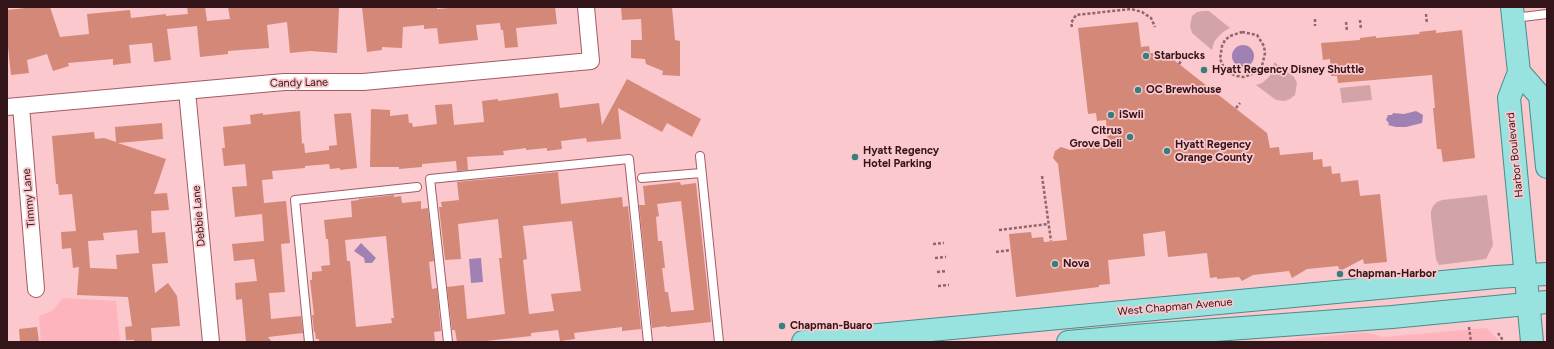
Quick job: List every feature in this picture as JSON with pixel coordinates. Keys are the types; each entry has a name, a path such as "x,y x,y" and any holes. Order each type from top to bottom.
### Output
{"main road":[{"path":"1512,13 1519,72 1540,96 1546,157"},
{"name":"Harbor Boulevard","path":"1519,72 1509,98 1537,275 1538,303 1532,342"},
{"name":"West Chapman Avenue","path":"803,342 1537,275"},
{"path":"1068,342 1148,340 1538,303"}],"street":[{"name":"Candy Lane","path":"14,107 284,82 363,82 591,61 586,7"},
{"name":"Debbie Lane","path":"187,91 211,342"},
{"name":"Timmy Lane","path":"14,107 36,289"},
{"path":"1145,310 1148,340"}],"lane":[{"path":"1512,13 1547,14"},
{"path":"700,156 719,342"},
{"path":"448,342 430,179 629,159 648,342"},
{"path":"642,178 702,173"},
{"path":"309,342 295,200 416,187"}],"path":[{"path":"1072,27 1071,23 1076,15 1132,9 1142,12 1151,18 1155,27"},
{"path":"1426,14 1428,24"},
{"path":"1315,19 1315,26"},
{"path":"1360,20 1361,30"},
{"path":"1346,22 1346,31"},
{"path":"1242,32 1248,32 1257,35 1264,46 1265,53 1262,66 1257,72 1244,77 1226,72 1220,58 1222,46 1230,36 1242,32"},
{"path":"1179,64 1183,58"},
{"path":"1236,108 1240,103"},
{"path":"1042,176 1051,241"},
{"path":"999,230 1048,224"},
{"path":"933,244 944,243"},
{"path":"996,252 1011,250"},
{"path":"935,258 946,257"},
{"path":"937,272 948,271"},
{"path":"938,286 949,285"},
{"path":"1469,327 1471,342"},
{"path":"1498,333 1504,342"}],"shaded area":[{"path":"1209,11 1230,28 1218,37 1214,42 1212,50 1192,33 1190,26 1192,16 1197,12"},
{"path":"1243,45 1251,48 1254,56 1251,64 1243,67 1235,64 1232,56 1235,48"},
{"path":"1274,62 1294,77 1297,83 1295,95 1290,99 1284,101 1276,100 1256,85 1262,83 1269,77 1273,70"},
{"path":"1370,85 1372,100 1342,103 1340,88"},
{"path":"1416,111 1423,115 1422,123 1406,127 1396,127 1388,125 1389,123 1386,120 1388,115 1392,115 1393,113 1404,114"},
{"path":"1487,195 1493,245 1486,259 1439,265 1436,259 1431,217 1433,206 1442,200"},
{"path":"361,243 376,258 372,263 365,263 364,258 354,251"},
{"path":"481,258 483,282 471,283 469,259"},
{"path":"63,298 116,301 120,342 41,342 39,316 52,311"},
{"path":"1487,328 1500,342 1266,342 1359,333 1368,333 1383,337"}],"building":[{"path":"50,7 60,37 89,34 87,14 130,10 131,18 166,14 166,16 188,14 187,7 205,7 207,21 230,19 228,7 339,7 337,53 310,51 290,53 287,22 267,25 269,48 228,51 228,54 200,57 197,26 167,29 171,60 154,62 152,43 129,45 131,63 113,65 113,59 68,63 69,66 53,71 47,54 27,60 29,73 11,75 7,47 7,10"},
{"path":"362,7 437,7 437,9 461,7 555,7 557,24 516,28 518,47 505,48 503,30 501,30 500,23 476,25 478,40 439,44 437,28 424,29 424,25 403,27 402,48 382,47 382,50 367,52"},
{"path":"621,7 672,7 675,40 680,41 680,76 662,75 663,71 646,64 645,59 631,58 631,40 642,40 641,19 622,20"},
{"name":"Hyatt Regency Orange County","path":"1138,22 1141,47 1149,46 1150,53 1165,53 1267,133 1270,148 1279,147 1280,155 1313,152 1313,160 1322,159 1323,167 1331,166 1332,174 1340,173 1341,182 1358,180 1360,196 1380,194 1387,262 1364,264 1363,259 1340,271 1338,266 1307,269 1292,278 1289,271 1253,275 1242,281 1239,277 1217,279 1217,277 1210,278 1207,253 1168,257 1165,231 1143,234 1145,256 1108,260 1110,284 1099,285 1099,287 1016,297 1009,234 1031,232 1032,238 1043,237 1044,242 1067,240 1058,164 1053,158 1055,151 1061,147 1070,150 1108,145 1106,120 1097,121 1096,113 1088,114 1078,28"},
{"path":"1436,30 1436,33 1462,30 1475,158 1443,162 1441,149 1437,149 1433,108 1435,108 1432,75 1338,83 1337,76 1331,76 1330,59 1323,60 1321,43 1360,40 1360,38 1376,36 1376,38 1420,34 1419,32"},
{"path":"627,79 701,119 692,137 667,123 662,132 618,108 621,139 587,142 586,138 561,141 562,149 547,151 547,148 526,150 526,148 503,151 504,155 467,157 468,170 457,171 456,161 422,164 422,167 399,169 399,167 370,167 371,109 390,110 390,116 408,114 409,123 412,123 413,127 437,124 435,105 452,104 454,125 484,122 482,101 498,99 498,101 558,93 560,108 599,103 602,125"},
{"path":"300,111 302,144 304,143 305,153 329,150 329,146 337,145 334,114 351,113 357,168 340,170 340,168 330,169 329,164 305,166 305,168 272,171 273,179 262,180 264,203 286,201 290,243 281,244 285,292 269,293 271,319 301,316 303,333 268,337 272,342 246,342 242,299 236,300 235,283 257,281 254,259 234,261 232,244 264,241 262,214 235,217 232,187 247,186 245,164 224,166 222,148 225,148 223,127 251,124 250,115"},
{"path":"162,123 163,139 118,143 166,159 154,194 167,193 169,210 151,211 152,233 165,232 168,263 152,264 155,293 168,283 177,296 180,326 151,328 152,342 134,342 134,340 126,340 125,327 132,326 128,297 77,295 79,267 73,268 71,248 62,249 61,232 76,231 72,194 59,195 58,184 56,184 52,136 94,132 95,139 104,138 116,142 115,127","holes":["137,230 139,253 116,255 117,269 90,268 88,241 104,240 103,233"]},
{"path":"558,172 561,204 622,197 623,207 628,206 641,329 622,331 622,327 574,333 575,339 560,341 558,330 531,333 531,336 477,342 457,342 455,330 452,330 447,287 464,285 467,319 505,314 499,258 502,258 498,219 458,224 461,259 445,260 439,207 442,207 441,202 459,200 457,182","holes":["572,221 581,291 551,294 554,311 529,314 523,260 527,259 523,226"]},
{"path":"680,182 681,185 696,183 711,322 652,328 639,205 645,205 643,186","holes":["681,201 694,310 671,312 668,292 665,292 662,268 665,268 662,241 658,241 656,217 659,216 657,204"]},
{"path":"394,195 394,197 401,196 402,203 421,201 421,209 428,208 434,261 429,262 432,289 437,288 441,331 434,332 435,342 319,342 319,339 316,339 312,315 314,315 310,280 312,280 312,272 322,271 321,266 330,265 328,239 326,239 324,220 352,217 351,201","holes":["386,236 394,318 391,318 392,323 356,327 350,261 347,261 345,240"]},
{"path":"37,327 39,342 20,342 19,329"}],"place":[{"name":"Starbucks","path":"1146,56"},
{"name":"Hyatt Regency Disney Shuttle","path":"1204,70"},
{"name":"OC Brewhouse","path":"1138,90"},
{"name":"iSwii","path":"1111,115"},
{"name":"Citrus Grove Deli","path":"1130,137"},
{"name":"Hyatt Regency Orange County","path":"1167,151"},
{"name":"Hyatt Regency Hotel Parking","path":"855,157"},
{"name":"Nova","path":"1055,264"},
{"name":"Chapman-Harbor","path":"1340,274"},
{"name":"Chapman-Buaro","path":"782,326"}]}
